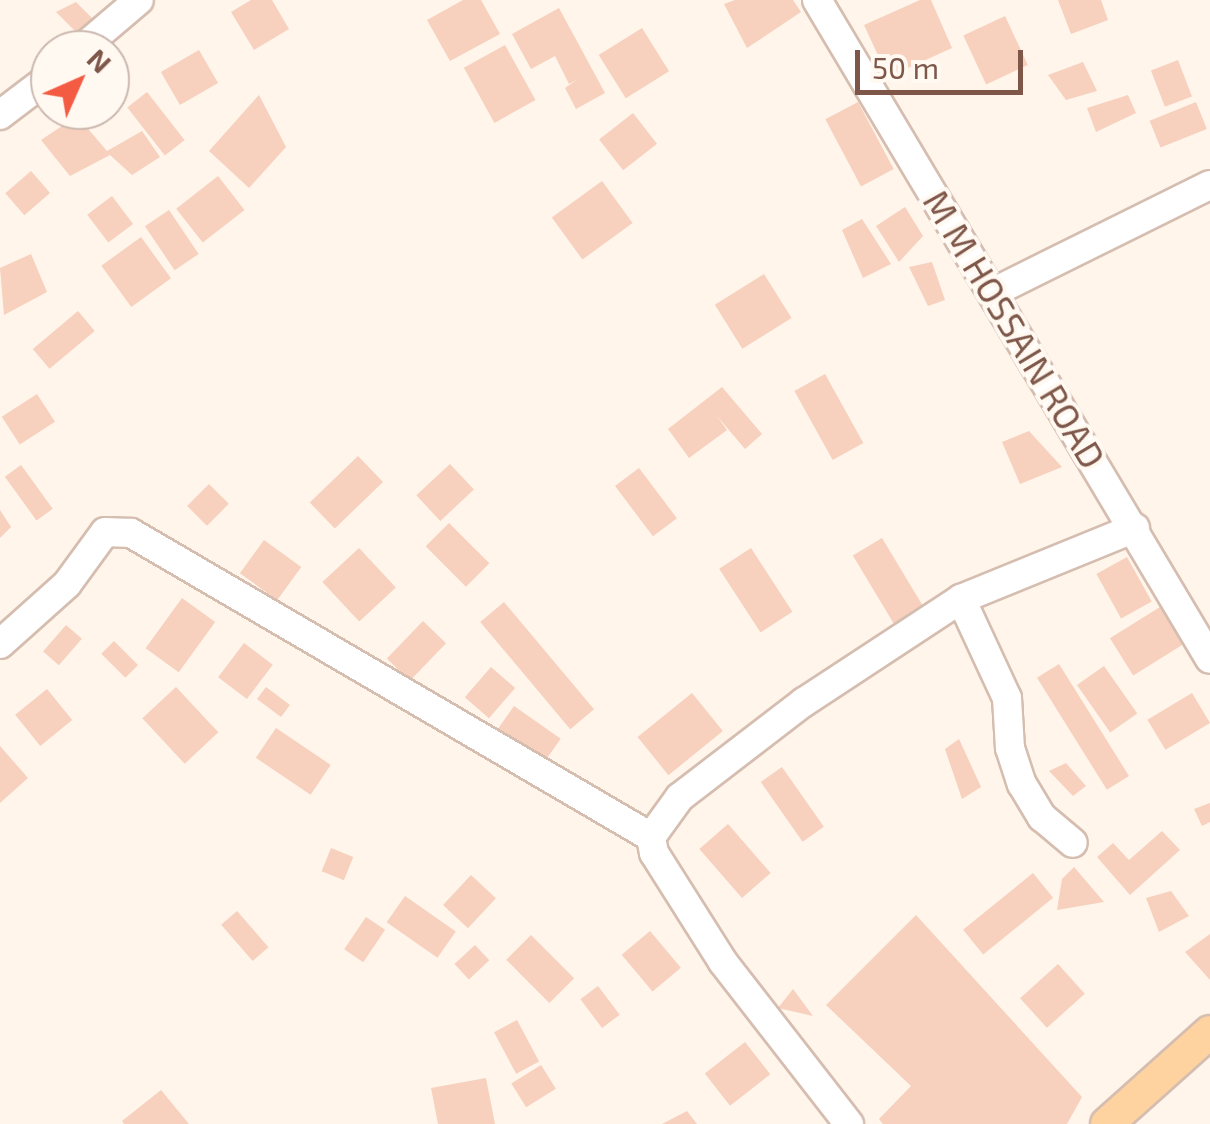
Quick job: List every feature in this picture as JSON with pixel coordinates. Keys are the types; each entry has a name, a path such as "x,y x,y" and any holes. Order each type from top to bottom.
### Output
{"main road":[{"path":"1107,1124 1210,1032"}],"street":[{"name":"M M HOSSAIN ROAD","path":"818,0 1210,658"},
{"path":"100,30 124,5"},
{"path":"0,115 30,93"},
{"path":"992,293 1210,184"},
{"path":"849,1124 723,962 654,853 651,837 680,796 804,702 961,599 1135,528"},
{"path":"0,644 67,584 106,532 131,532 651,837"},
{"path":"961,599 1006,698 1010,748 1022,784 1042,817 1073,844"}],"building":[{"path":"251,0 272,0 289,29 254,50 231,12"},
{"path":"463,0 481,0 500,34 450,61 427,20"},
{"path":"735,0 793,0 801,12 747,48 724,4"},
{"path":"920,0 931,0 952,48 888,77 864,25"},
{"path":"1058,0 1101,0 1108,20 1071,34"},
{"path":"76,2 94,20 84,30 74,30 56,12"},
{"path":"559,8 605,93 576,109 565,88 578,79 569,84 555,56 531,69 512,34"},
{"path":"1005,16 1028,65 986,84 963,35"},
{"path":"642,28 669,71 626,98 599,55"},
{"path":"505,45 536,100 494,123 464,68"},
{"path":"199,50 218,83 180,105 161,72"},
{"path":"1178,60 1192,96 1165,107 1151,70"},
{"path":"1083,62 1097,91 1066,100 1048,75"},
{"path":"147,92 185,140 165,155 130,111 130,105"},
{"path":"259,95 286,147 249,188 209,151"},
{"path":"1128,95 1136,113 1096,132 1087,108"},
{"path":"858,102 894,169 861,186 825,119"},
{"path":"1196,102 1207,129 1161,148 1150,121"},
{"path":"633,113 657,144 623,170 599,139"},
{"path":"56,130 89,130 107,151 142,131 160,157 132,175 110,155 70,176 41,140"},
{"path":"31,171 50,193 24,215 5,193"},
{"path":"218,176 244,210 203,243 176,209"},
{"path":"602,181 633,223 582,260 552,217"},
{"path":"112,196 133,224 108,243 87,215"},
{"path":"905,207 923,236 899,262 876,226"},
{"path":"169,210 199,254 175,270 145,226"},
{"path":"862,219 891,264 863,278 842,230"},
{"path":"141,237 171,278 131,307 101,266"},
{"path":"31,254 47,292 4,315 0,268"},
{"path":"932,262 945,300 928,306 909,267"},
{"path":"764,274 792,318 742,349 715,305"},
{"path":"78,311 95,331 50,369 33,349"},
{"path":"825,374 863,443 833,460 794,391"},
{"path":"722,387 762,434 745,449 717,416 727,430 689,458 668,429"},
{"path":"37,394 55,422 20,445 2,417"},
{"path":"1029,431 1062,467 1020,484 1002,442"},
{"path":"358,456 383,482 335,528 310,503"},
{"path":"450,464 474,490 440,521 416,495"},
{"path":"21,465 53,509 37,520 5,477"},
{"path":"639,468 677,518 653,536 615,486"},
{"path":"209,484 229,504 207,526 187,506"},
{"path":"0,510 11,527 0,538"},
{"path":"449,523 489,563 466,587 426,546"},
{"path":"882,538 927,613 898,630 853,556"},
{"path":"264,540 301,567 277,600 240,573"},
{"path":"359,548 396,587 359,622 322,582"},
{"path":"751,548 792,612 761,632 719,569"},
{"path":"1127,557 1152,602 1121,619 1096,574"},
{"path":"182,598 215,622 179,672 146,648"},
{"path":"504,602 594,709 570,729 480,622"},
{"path":"1160,607 1183,644 1133,676 1110,638"},
{"path":"423,621 446,643 410,681 387,658"},
{"path":"66,625 82,639 59,665 43,651"},
{"path":"114,641 138,665 125,678 101,654"},
{"path":"244,643 273,665 247,699 218,677"},
{"path":"1059,664 1129,776 1107,790 1037,678"},
{"path":"1104,666 1137,714 1110,732 1077,685"},
{"path":"491,667 515,688 489,718 465,697"},
{"path":"176,687 218,732 185,764 142,718"},
{"path":"266,687 290,705 281,717 257,699"},
{"path":"47,689 72,720 40,746 15,715"},
{"path":"692,693 723,731 668,775 638,737"},
{"path":"1192,693 1210,723 1165,750 1147,720"},
{"path":"514,706 561,739 542,766 495,733"},
{"path":"276,728 331,765 311,795 256,758"},
{"path":"959,739 981,787 962,799 945,749"},
{"path":"0,746 28,778 0,803"},
{"path":"1066,763 1086,786 1073,796 1049,771"},
{"path":"782,767 824,827 803,842 761,782"},
{"path":"1210,803 1210,822 1202,826 1194,809"},
{"path":"728,824 771,873 742,898 699,849"},
{"path":"1162,831 1180,850 1130,895 1097,857 1113,843 1129,860"},
{"path":"331,848 353,857 344,880 322,871"},
{"path":"1074,867 1104,902 1057,910 1062,879"},
{"path":"1033,873 1053,898 983,955 963,930"},
{"path":"471,875 496,898 468,928 443,905"},
{"path":"1171,891 1189,916 1159,932 1146,898"},
{"path":"405,896 456,932 437,958 387,922"},
{"path":"237,911 268,947 253,961 221,925"},
{"path":"916,915 1082,1097 1067,1124 883,1124 879,1119 911,1086 826,1005"},
{"path":"366,917 385,930 363,962 344,949"},
{"path":"650,931 681,968 653,992 622,955"},
{"path":"1210,934 1210,980 1185,952"},
{"path":"531,935 574,978 549,1003 506,960"},
{"path":"475,945 489,960 469,979 455,964"},
{"path":"1058,964 1085,994 1047,1028 1020,998"},
{"path":"598,986 620,1015 602,1028 580,999"},
{"path":"793,989 813,1016 778,1008"},
{"path":"517,1020 539,1061 516,1074 494,1032"},
{"path":"745,1042 770,1074 730,1106 705,1073"},
{"path":"541,1065 556,1089 526,1107 511,1084"},
{"path":"486,1078 495,1124 438,1124 431,1088"},
{"path":"161,1090 189,1124 124,1124 122,1121"},
{"path":"687,1111 697,1124 662,1124"}]}
